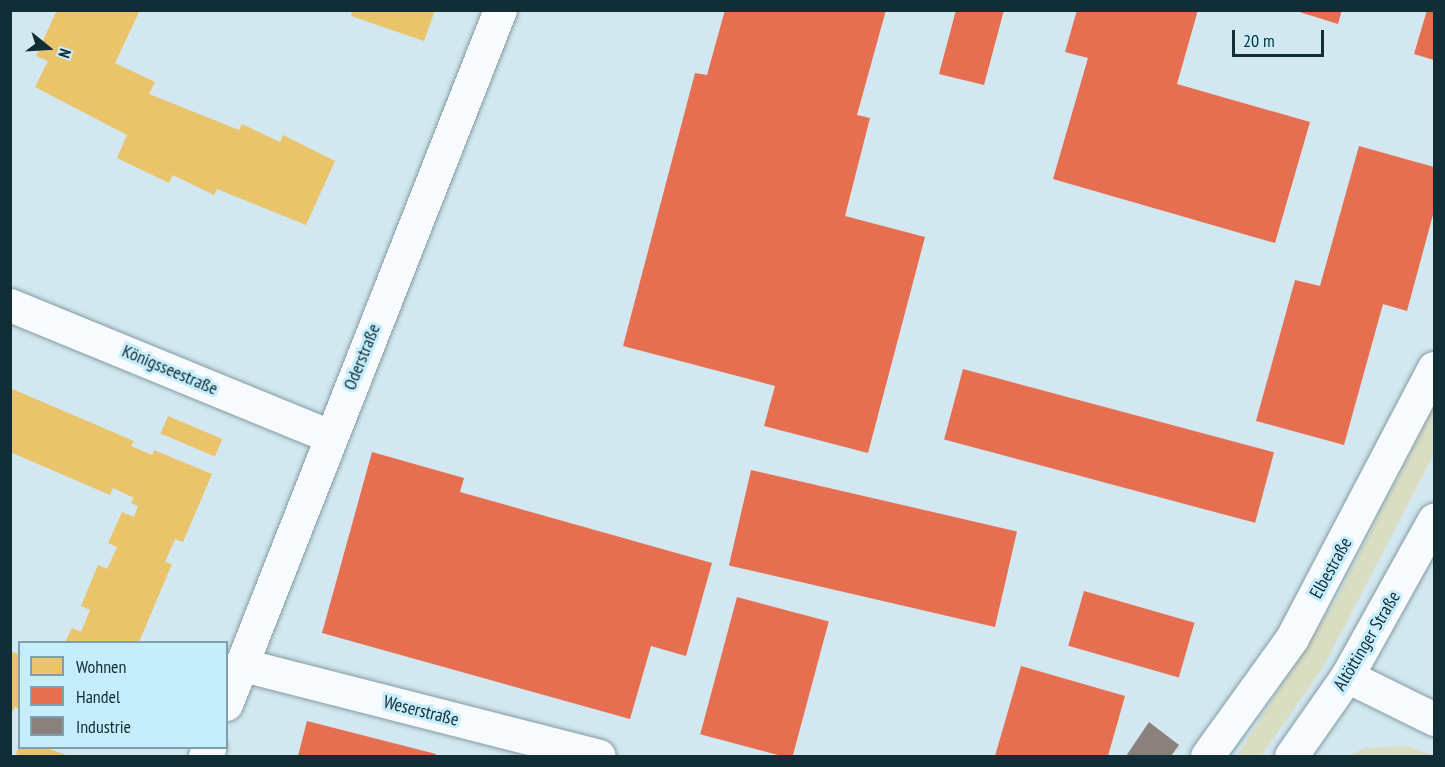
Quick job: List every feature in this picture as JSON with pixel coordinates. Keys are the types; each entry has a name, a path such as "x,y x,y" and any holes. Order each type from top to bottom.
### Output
{"street":[{"name":"Oderstraße","path":"228,699 500,10"},
{"name":"Königsseestraße","path":"10,305 330,436"},
{"name":"Elbestraße","path":"1207,756 1292,638 1434,368"},
{"name":"Altöttinger Straße","path":"1291,756 1347,676 1434,520"},
{"name":"Weserstraße","path":"243,665 599,756"},
{"path":"1347,676 1434,716"}],"green space":[{"path":"1434,407 1434,454 1324,666 1261,756 1237,756 1336,600"},
{"path":"1408,746 1434,756 1348,756 1365,748"}],"building: Wohnen":[{"path":"57,10 140,10 115,63 155,82 149,94 239,130 242,124 280,142 283,135 335,161 306,225 217,189 214,195 173,175 169,183 117,158 127,135 35,87 48,61 36,56"},
{"path":"352,10 435,10 424,41 351,16"},
{"path":"10,388 134,441 131,446 152,455 154,450 212,474 183,542 175,539 165,562 172,564 139,641 66,641 72,628 81,632 90,610 81,606 98,565 107,569 117,547 108,543 122,512 134,517 138,506 131,503 134,498 113,488 110,495 10,452"},
{"path":"168,416 222,439 215,457 161,433"},
{"path":"10,651 18,654 18,708 15,707 10,716"},
{"path":"18,748 50,749 69,756 22,756 16,754"}],"building: Handel":[{"path":"725,10 886,10 857,115 870,118 845,216 925,237 868,453 764,426 775,386 623,346 695,73 707,75"},
{"path":"956,10 1004,10 984,85 939,74"},
{"path":"1077,10 1198,10 1177,84 1310,122 1275,243 1053,179 1088,58 1065,52"},
{"path":"1293,10 1342,10 1338,24"},
{"path":"1427,10 1434,10 1434,60 1414,54"},
{"path":"1359,146 1434,167 1434,211 1407,311 1383,304 1344,445 1256,421 1295,280 1320,286"},
{"path":"963,369 1274,452 1255,523 944,440"},
{"path":"372,452 464,478 460,492 712,563 686,656 651,646 630,719 322,633"},
{"path":"751,470 1017,531 995,627 729,565"},
{"path":"1084,591 1195,623 1179,677 1068,646"},
{"path":"737,597 829,622 793,756 782,756 700,734"},
{"path":"1021,666 1125,696 1108,756 995,756"},
{"path":"307,721 436,754 435,756 298,756"}],"building: Industrie":[{"path":"1149,722 1179,745 1171,756 1126,756"}]}
